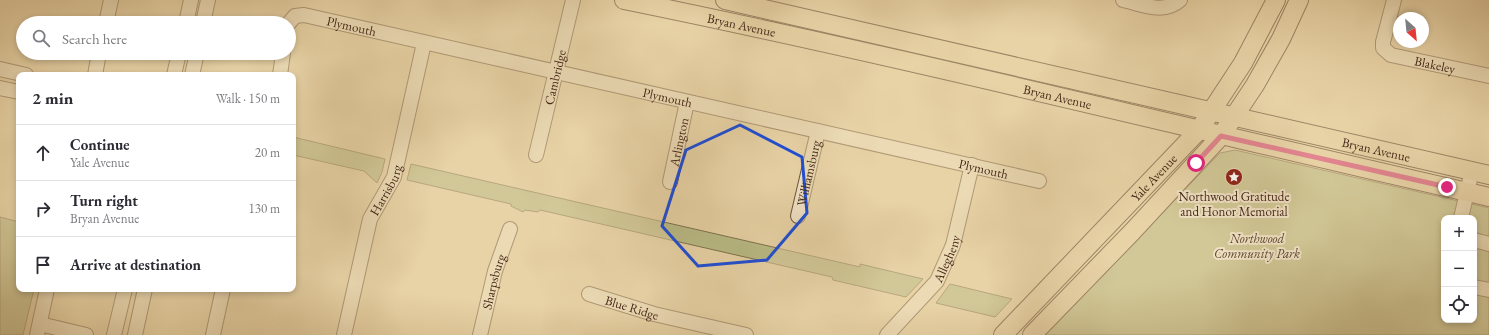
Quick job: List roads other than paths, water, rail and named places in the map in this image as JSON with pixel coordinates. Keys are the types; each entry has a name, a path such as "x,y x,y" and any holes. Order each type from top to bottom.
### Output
{"main road":[{"name":"Bryan Avenue","path":"624,0 1086,103 1221,136 1489,197"},
{"name":"Bryan Avenue","path":"725,0 1481,174"},
{"name":"Yale Avenue","path":"1003,335 1198,130 1212,112 1243,63 1276,0"},
{"name":"Yale Avenue","path":"1036,334 1221,136 1255,85 1281,39 1299,0"}],"street":[{"path":"108,16 111,0"},
{"path":"188,16 191,0"},
{"path":"205,16 208,0"},
{"name":"Cambridge","path":"536,155 573,0"},
{"path":"1123,0 1165,8 1178,2"},
{"name":"Blakeley","path":"1394,0 1385,30 1383,48 1391,55 1489,76"},
{"name":"Plymouth","path":"296,18 304,15 1039,181"},
{"name":"Harrisburg","path":"344,335 370,219 394,177 424,43"},
{"path":"96,72 98,60"},
{"path":"175,72 177,60"},
{"path":"193,72 195,60"},
{"path":"280,72 282,60"},
{"path":"0,69 16,73"},
{"path":"0,88 16,91"},
{"name":"Arlington","path":"670,182 687,102"},
{"name":"Williamsburg","path":"798,216 818,131"},
{"name":"Allegheny","path":"887,335 937,281 952,245 972,165"},
{"path":"1462,215 1467,192 1481,174"},
{"name":"Sharpsburg","path":"480,335 495,271 510,229"},
{"path":"1477,241 1489,244"},
{"path":"1477,288 1489,290"},
{"path":"46,292 38,330 86,335"},
{"path":"114,335 124,292"},
{"path":"135,335 144,292"},
{"path":"213,335 223,292"},
{"name":"Blue Ridge","path":"589,294 654,314 746,335"}],"place":[{"name":"Northwood Gratitude and Honor Memorial","path":"1234,177"}],"park label":[{"name":"Northwood Community Park","path":"1257,246"}]}
